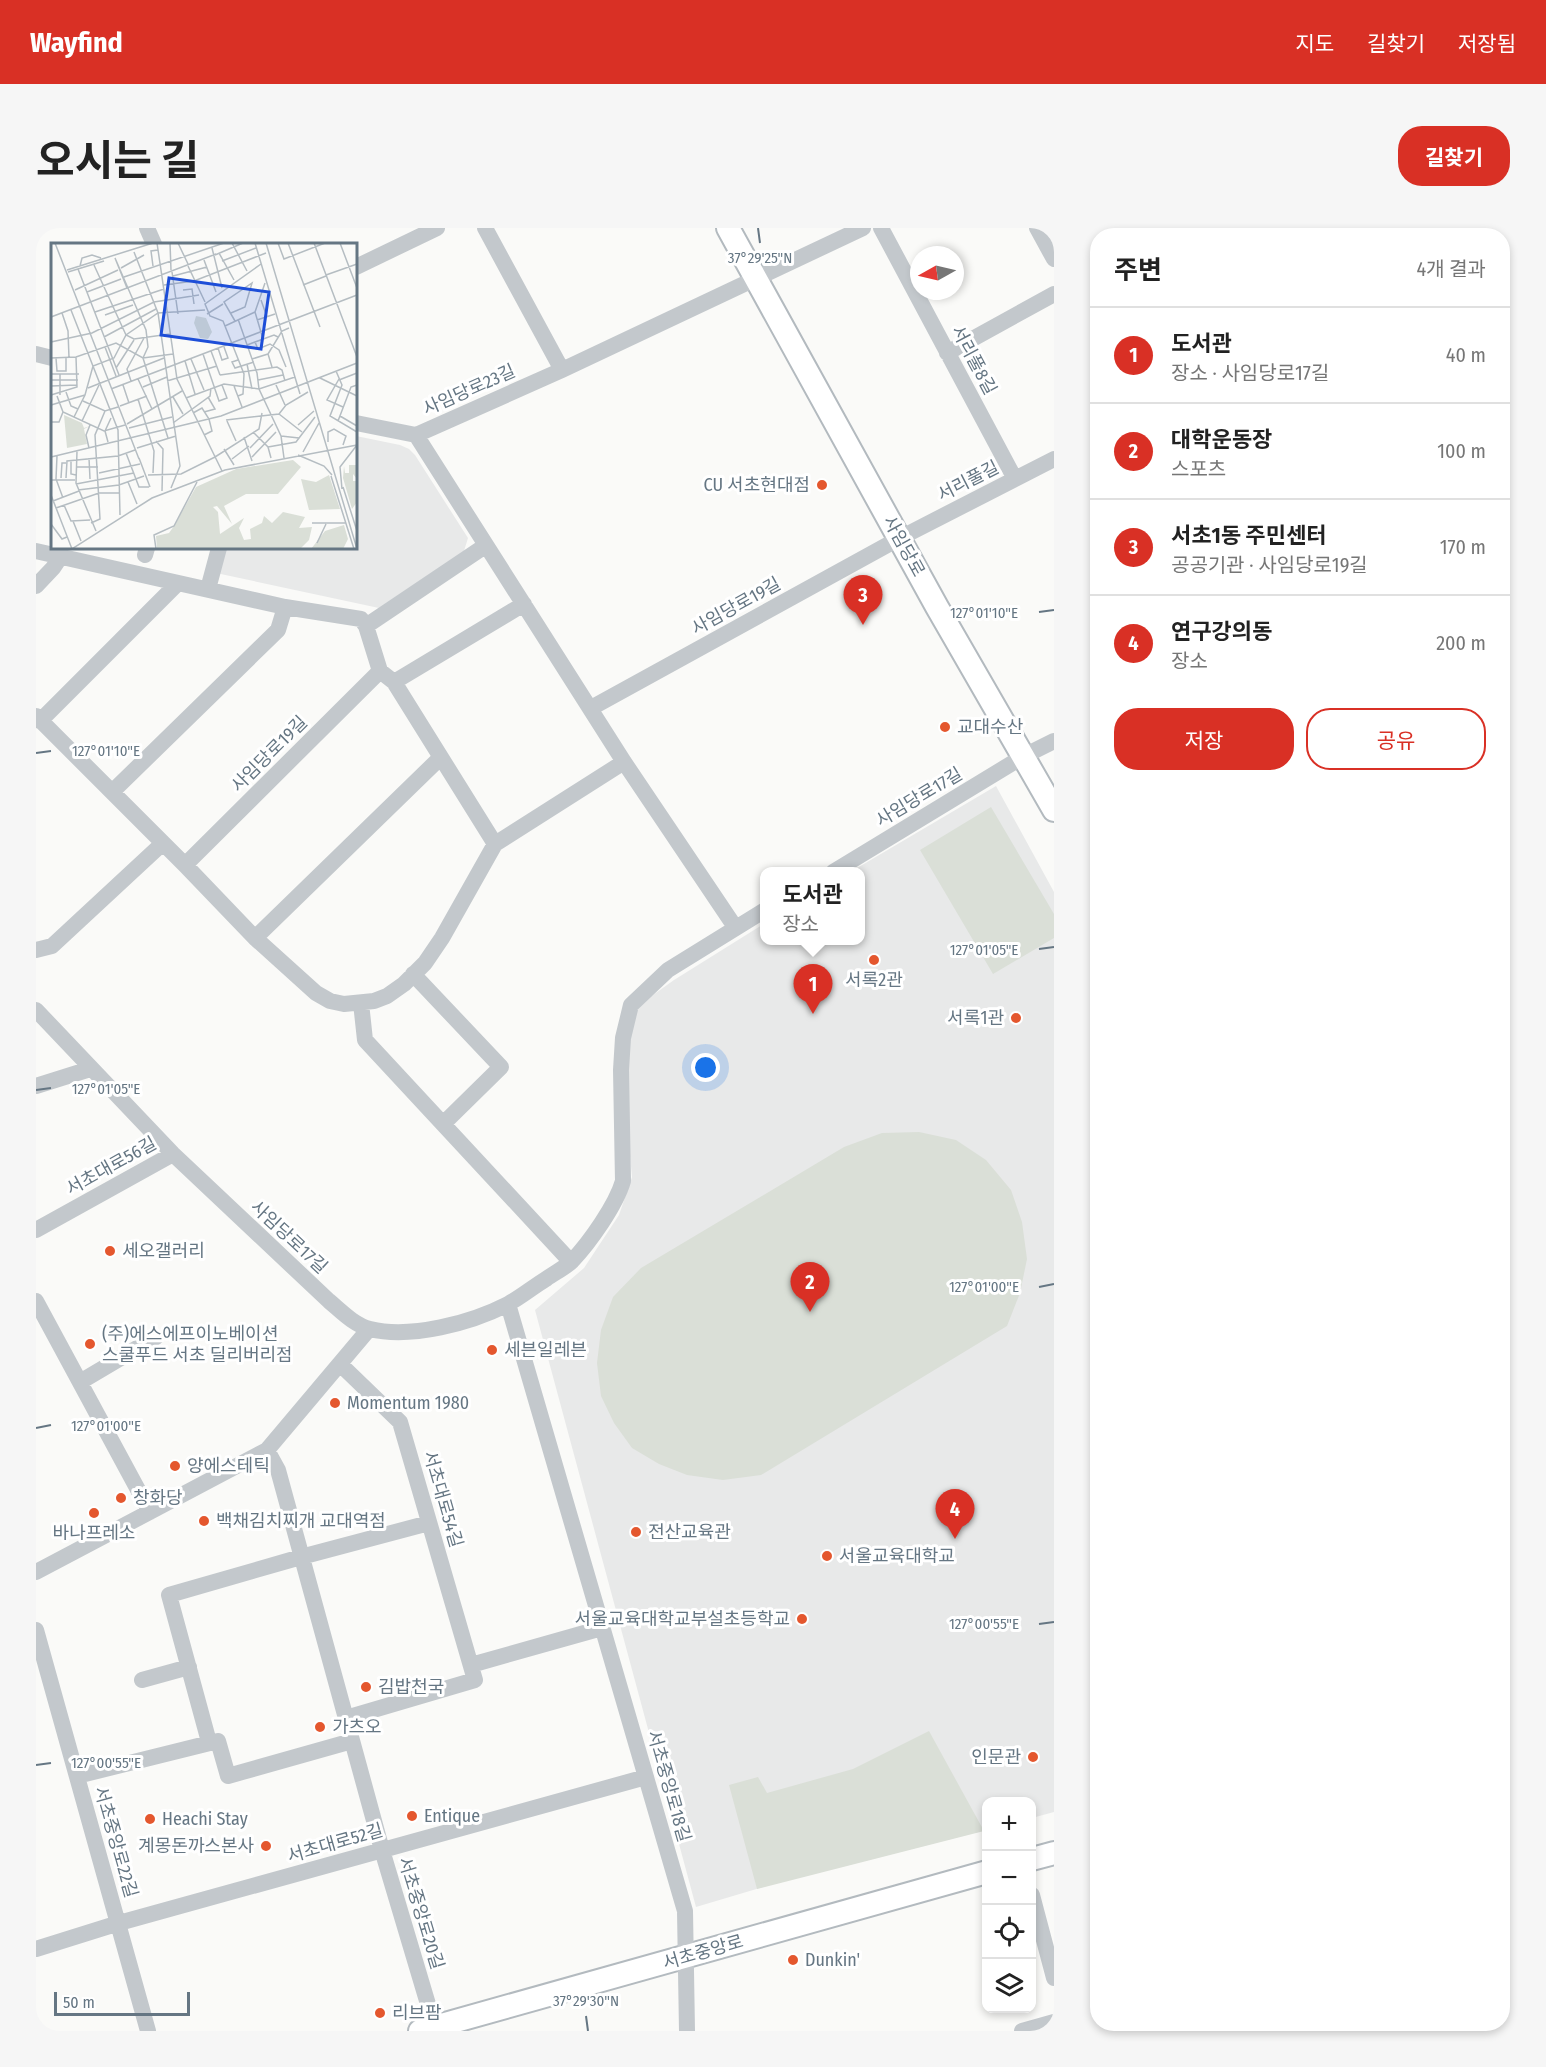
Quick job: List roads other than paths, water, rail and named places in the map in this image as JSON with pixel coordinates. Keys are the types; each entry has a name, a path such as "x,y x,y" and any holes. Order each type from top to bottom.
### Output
{"main road":[{"name":"사임당로","path":"728,228 937,607 1054,810"},
{"path":"1036,1858 1054,1853"},
{"name":"서초중앙로","path":"430,2030 982,1873"}],"street":[{"path":"147,228 154,243"},
{"path":"357,267 437,228"},
{"path":"485,228 562,370"},
{"path":"756,279 863,228"},
{"name":"서리풀8길","path":"881,228 1015,479"},
{"path":"1036,228 1054,259"},
{"name":"사임당로23길","path":"357,423 416,435 562,370 756,279"},
{"path":"947,353 1054,294"},
{"path":"36,354 51,358"},
{"path":"416,435 624,762 735,927"},
{"name":"서리풀길","path":"900,538 1054,459"},
{"name":"사임당로19길","path":"591,708 900,538"},
{"path":"366,626 485,546"},
{"path":"208,589 219,549"},
{"path":"36,551 285,607 361,619 366,626 380,671 393,682 495,844"},
{"path":"36,586 61,556"},
{"path":"178,583 38,719 255,938 330,1001 361,1003 387,996 425,963 442,938 495,844 624,762"},
{"path":"393,682 524,604"},
{"path":"112,792 278,630 285,607"},
{"name":"사임당로19길","path":"185,865 380,671"},
{"name":"사임당로17길","path":"841,867 1024,756 1054,741"},
{"path":"255,938 440,758"},
{"path":"36,950 51,946 163,843"},
{"name":"사임당로17길","path":"36,1010 172,1154 352,1321 369,1329 404,1331 428,1329 467,1319 508,1304 571,1262 612,1208 618,1198 623,1180 621,1070 628,1010 633,1002 668,970 760,913"},
{"path":"414,974 501,1067 443,1124"},
{"path":"361,1003 365,1040 571,1262"},
{"path":"36,1086 90,1069"},
{"name":"서초대로56길","path":"36,1230 172,1154"},
{"path":"36,1301 150,1512"},
{"name":"서초중앙로18길","path":"508,1304 685,1911 687,2031"},
{"path":"36,1572 267,1450 369,1329"},
{"path":"80,1382 156,1337"},
{"name":"서초대로54길","path":"341,1365 400,1422 471,1665"},
{"name":"서초중앙로20길","path":"267,1450 278,1470 430,2030"},
{"path":"210,1742 169,1595 429,1523"},
{"path":"346,1718 475,1680 471,1665 602,1628"},
{"name":"서초중앙로22길","path":"36,1630 148,2031"},
{"path":"142,1680 189,1667"},
{"path":"77,1776 218,1740 228,1776 352,1741"},
{"name":"서초대로52길","path":"36,1949 119,1923 646,1778"},
{"path":"1034,1905 1054,1978"},
{"path":"1022,2031 1054,2022"}],"place":[{"name":"CU 서초현대점","path":"822,485"},
{"name":"서초1동 주민센터","path":"863,625"},
{"name":"교대수산","path":"945,727"},
{"name":"서록2관","path":"874,960"},
{"name":"도서관","path":"813,1014"},
{"name":"서록1관","path":"1016,1018"},
{"name":"세오갤러리","path":"110,1251"},
{"name":"대학운동장","path":"810,1312"},
{"name":"(주)에스에프이노베이션 스쿨푸드 서초 딜리버리점","path":"90,1344"},
{"name":"세븐일레븐","path":"492,1350"},
{"name":"Momentum 1980","path":"335,1403"},
{"name":"양에스테틱","path":"175,1466"},
{"name":"창화당","path":"121,1498"},
{"name":"바나프레소","path":"94,1513"},
{"name":"백채김치찌개 교대역점","path":"204,1521"},
{"name":"전산교육관","path":"636,1532"},
{"name":"연구강의동","path":"955,1539"},
{"name":"서울교육대학교","path":"827,1556"},
{"name":"서울교육대학교부설초등학교","path":"802,1619"},
{"name":"김밥천국","path":"366,1687"},
{"name":"가츠오","path":"320,1727"},
{"name":"인문관","path":"1033,1757"},
{"name":"Entique","path":"412,1816"},
{"name":"Heachi Stay","path":"150,1819"},
{"name":"계몽돈까스본사","path":"266,1846"},
{"name":"Dunkin'","path":"793,1960"},
{"name":"리브팜","path":"380,2013"}]}
